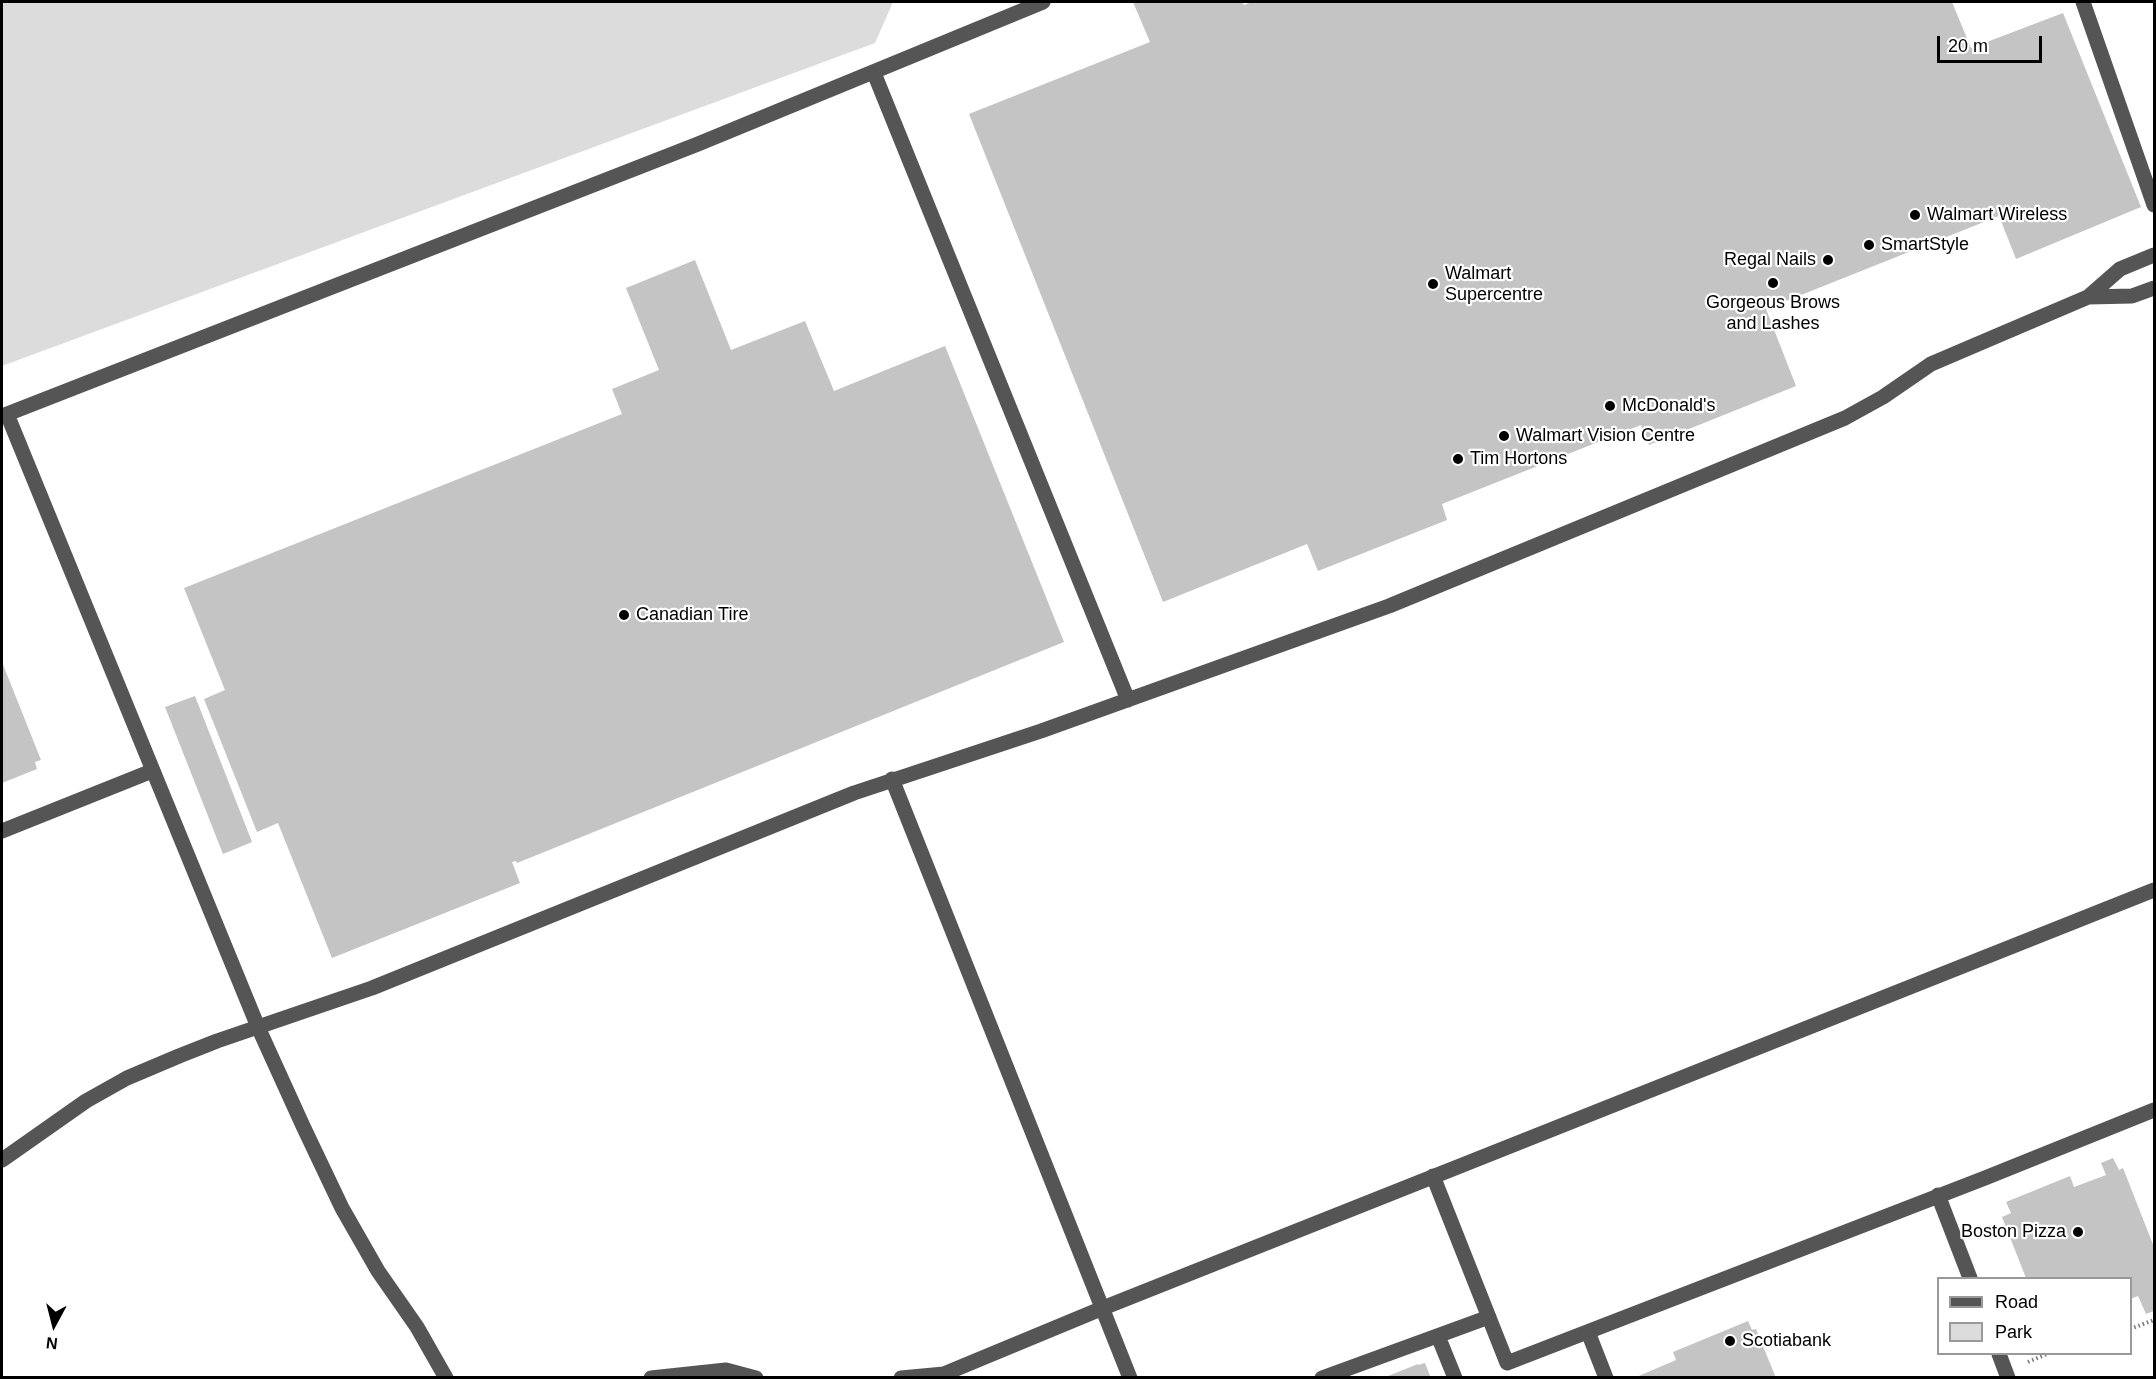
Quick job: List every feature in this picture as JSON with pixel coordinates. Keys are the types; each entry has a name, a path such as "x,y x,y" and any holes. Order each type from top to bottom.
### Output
{"lane":[{"path":"446,1377 417,1327 378,1271 342,1208 258,1027 4,415 643,165 874,73 1043,2"},
{"path":"2083,2 2154,205"},
{"path":"874,73 1128,700"},
{"path":"2,1160 87,1101 127,1078 188,1052 372,988 811,809 892,779 1128,700 1389,606 1845,418 1883,397 1931,364 2088,297 2120,268 2154,255"},
{"path":"2088,297 2132,296 2154,288"},
{"path":"2,831 152,771"},
{"path":"892,779 1131,1377"},
{"path":"901,1377 944,1374 1103,1308 2154,890"},
{"path":"1433,1176 1509,1370 1588,1332 2154,1110"},
{"path":"1938,1195 1970,1277"},
{"path":"1322,1377 1489,1317"},
{"path":"1588,1332 1606,1377"},
{"path":"1438,1336 1455,1377"},
{"path":"2000,1355 2008,1377"},
{"path":"651,1377 726,1370 756,1377"}],"path":[{"path":"2132,1328 2154,1320"}],"green space":[{"path":"2,2 893,2 875,43 2,366"}],"building":[{"name":"Walmart Supercentre","path":"1133,2 1242,2 1244,5 1252,2 1952,2 1971,48 2063,13 2141,207 2016,259 1999,216 1766,309 1796,386 1649,445 1641,425 1442,504 1447,520 1318,571 1307,544 1163,602 969,114 1150,42"},
{"name":"Canadian Tire","path":"695,260 731,350 805,321 834,391 945,346 1064,642 517,863 512,862 520,883 332,958 278,823 257,832 204,699 225,690 184,588 622,414 612,389 659,370 626,288"},
{"path":"2,662 41,760 35,762 37,769 2,783"},
{"path":"195,696 252,842 223,854 165,707"},
{"name":"Boston Pizza","path":"2113,1158 2119,1170 2123,1168 2154,1247 2154,1311 2146,1314 2138,1296 2132,1298 2132,1277 2026,1277 2002,1217 2011,1213 2006,1202 2070,1176 2074,1187 2106,1175 2101,1163"},
{"name":"Scotiabank","path":"1748,1321 1752,1330 1756,1329 1776,1378 1634,1378 1676,1360 1673,1352"},
{"path":"1425,1363 1431,1378 1383,1378 1418,1364"}],"place":[{"name":"Walmart Wireless","path":"1915,215"},
{"name":"SmartStyle","path":"1869,245"},
{"name":"Regal Nails","path":"1828,260"},
{"name":"Gorgeous Brows and Lashes","path":"1773,283"},
{"name":"Walmart Supercentre","path":"1433,284"},
{"name":"McDonald's","path":"1610,406"},
{"name":"Walmart Vision Centre","path":"1504,436"},
{"name":"Tim Hortons","path":"1458,459"},
{"name":"Canadian Tire","path":"624,615"},
{"name":"Boston Pizza","path":"2078,1232"},
{"name":"Scotiabank","path":"1730,1341"}]}
